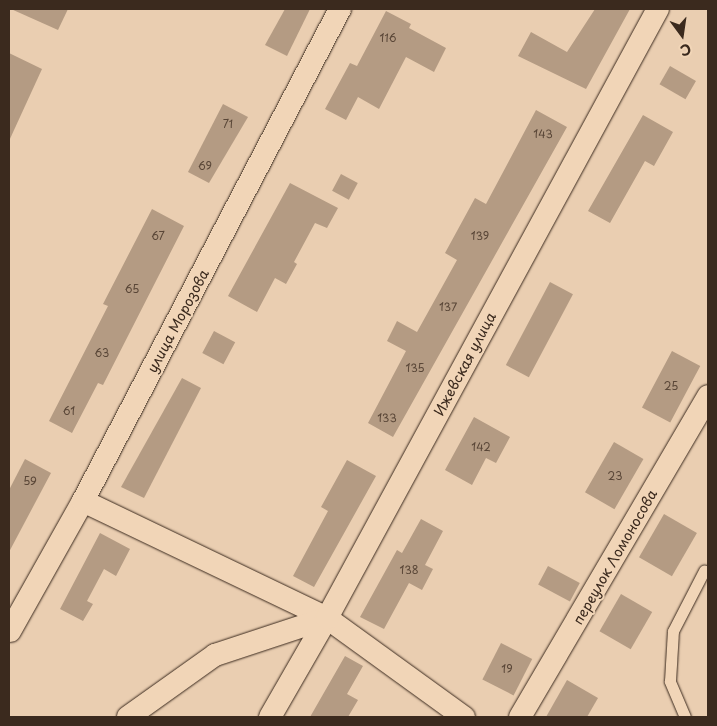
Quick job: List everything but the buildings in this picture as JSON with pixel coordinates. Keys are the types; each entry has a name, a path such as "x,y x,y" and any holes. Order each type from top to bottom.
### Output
{"street":[{"name":"улица Морозова","path":"10,631 83,501 340,9"},
{"name":"Ижевская улица","path":"270,717 327,618 658,9"},
{"name":"переулок Ломоносова","path":"520,717 708,396"},
{"path":"83,501 327,618 464,717"},
{"path":"128,717 215,655 327,618"}],"lane":[{"path":"685,717 670,681 673,631 704,571"}]}
